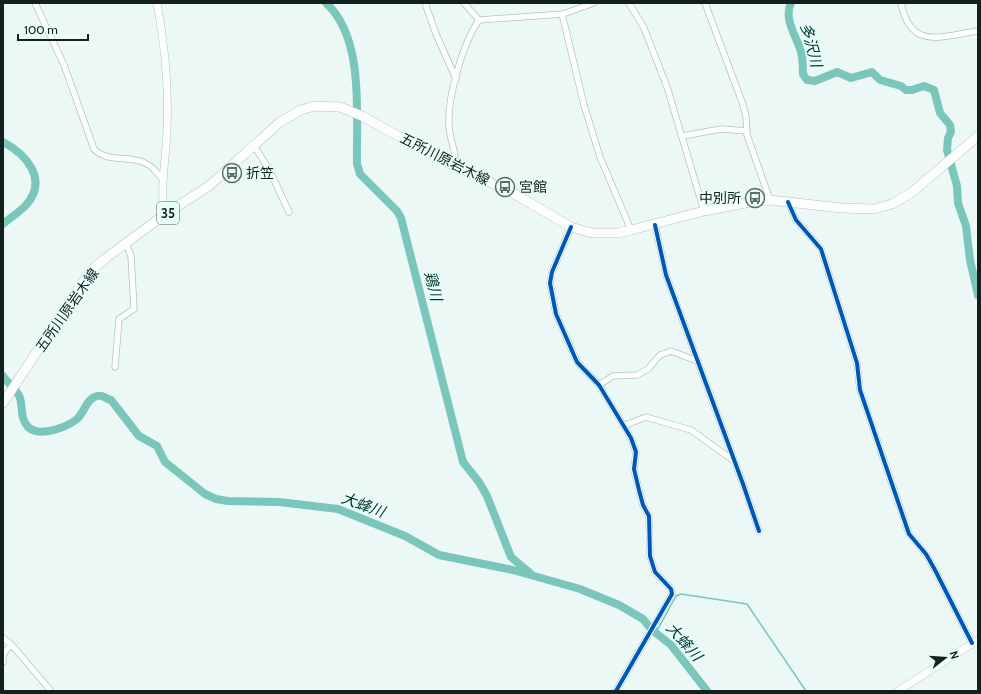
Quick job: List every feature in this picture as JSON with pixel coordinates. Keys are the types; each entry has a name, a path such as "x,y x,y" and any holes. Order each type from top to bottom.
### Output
{"main road":[{"name":"五所川原岩木線","path":"3,402 83,282 95,268 164,215 204,191 280,122 301,110 314,106 330,106 350,110 456,166 512,193 571,227 592,233 618,233 704,212 770,200 862,209 883,207 896,202 911,193 978,136"}],"street":[{"path":"35,3 64,65 94,149 101,155 144,162 151,166 163,180"},
{"path":"157,3 165,52 168,91 163,180 164,215"},
{"path":"424,3 456,79"},
{"path":"464,3 480,20"},
{"path":"480,20 562,14 594,3"},
{"path":"629,3 644,28 653,48 683,136 704,212"},
{"path":"705,3 742,102 746,116 747,131 770,200"},
{"path":"901,3 907,24 916,33 925,37 978,31"},
{"path":"562,14 584,105 600,158 631,230"},
{"path":"456,166 456,156 449,126 450,100 464,53 480,20"},
{"path":"683,136 721,129 747,131"},
{"path":"254,146 269,169 289,212"},
{"path":"788,202 796,220 821,249 857,362 860,390 909,534 926,554 975,642 898,691"},
{"path":"654,225 666,275 735,461 758,531"},
{"path":"571,227 552,272 550,283 556,314 577,362 599,386 631,438 636,452 634,468 643,505 649,516 650,556 655,572 671,589 672,594 616,691"},
{"path":"115,367 119,319 134,309 131,256 126,243"},
{"path":"599,386 614,376 637,375 648,369 660,355 671,351 697,361"},
{"path":"623,426 646,417 671,424 690,430 735,461"},
{"path":"3,638 11,644 51,691"},
{"path":"3,662 3,655 11,644"}],"waterway":[{"name":"鶏川","path":"326,3 338,18 347,36 353,57 357,101 357,164 360,174 397,211 401,218 463,462 479,482 487,496 511,557 530,573"},
{"name":"多沢川","path":"791,3 789,8 789,19 800,49 803,74 807,80 815,81 837,72 851,78 872,72 880,80 901,86 906,90 912,90 924,86 934,90 940,113 950,125 951,132 948,138 947,150 957,186 958,203 966,226 970,260 978,295"},
{"name":"大蜂川","path":"3,142 26,160 32,168 35,177 33,195 27,204 3,224"},
{"name":"大蜂川","path":"3,376 19,395 25,424 33,430 39,432 60,428 73,422 80,416 90,400 97,396 111,400 139,436 157,446 165,462 205,494 216,499 228,501 279,502 338,509 405,536 439,555 513,570 580,589 619,605 643,619 651,629 671,645 707,691"},
{"path":"643,619 658,629 676,596 681,594 747,604 806,691"}],"cycle path":[{"path":"788,202 796,220 821,249 857,363 860,390 909,534 926,554 972,643"},
{"path":"655,225 666,275 759,531"},
{"path":"571,227 552,272 550,283 556,314 577,362 599,385 631,438 636,452 634,469 643,505 649,516 650,556 655,572 671,589 672,594 616,691"}],"place":[{"name":"折笠","path":"232,173"},
{"name":"宮館","path":"505,187"},
{"name":"中別所","path":"755,198"}]}
